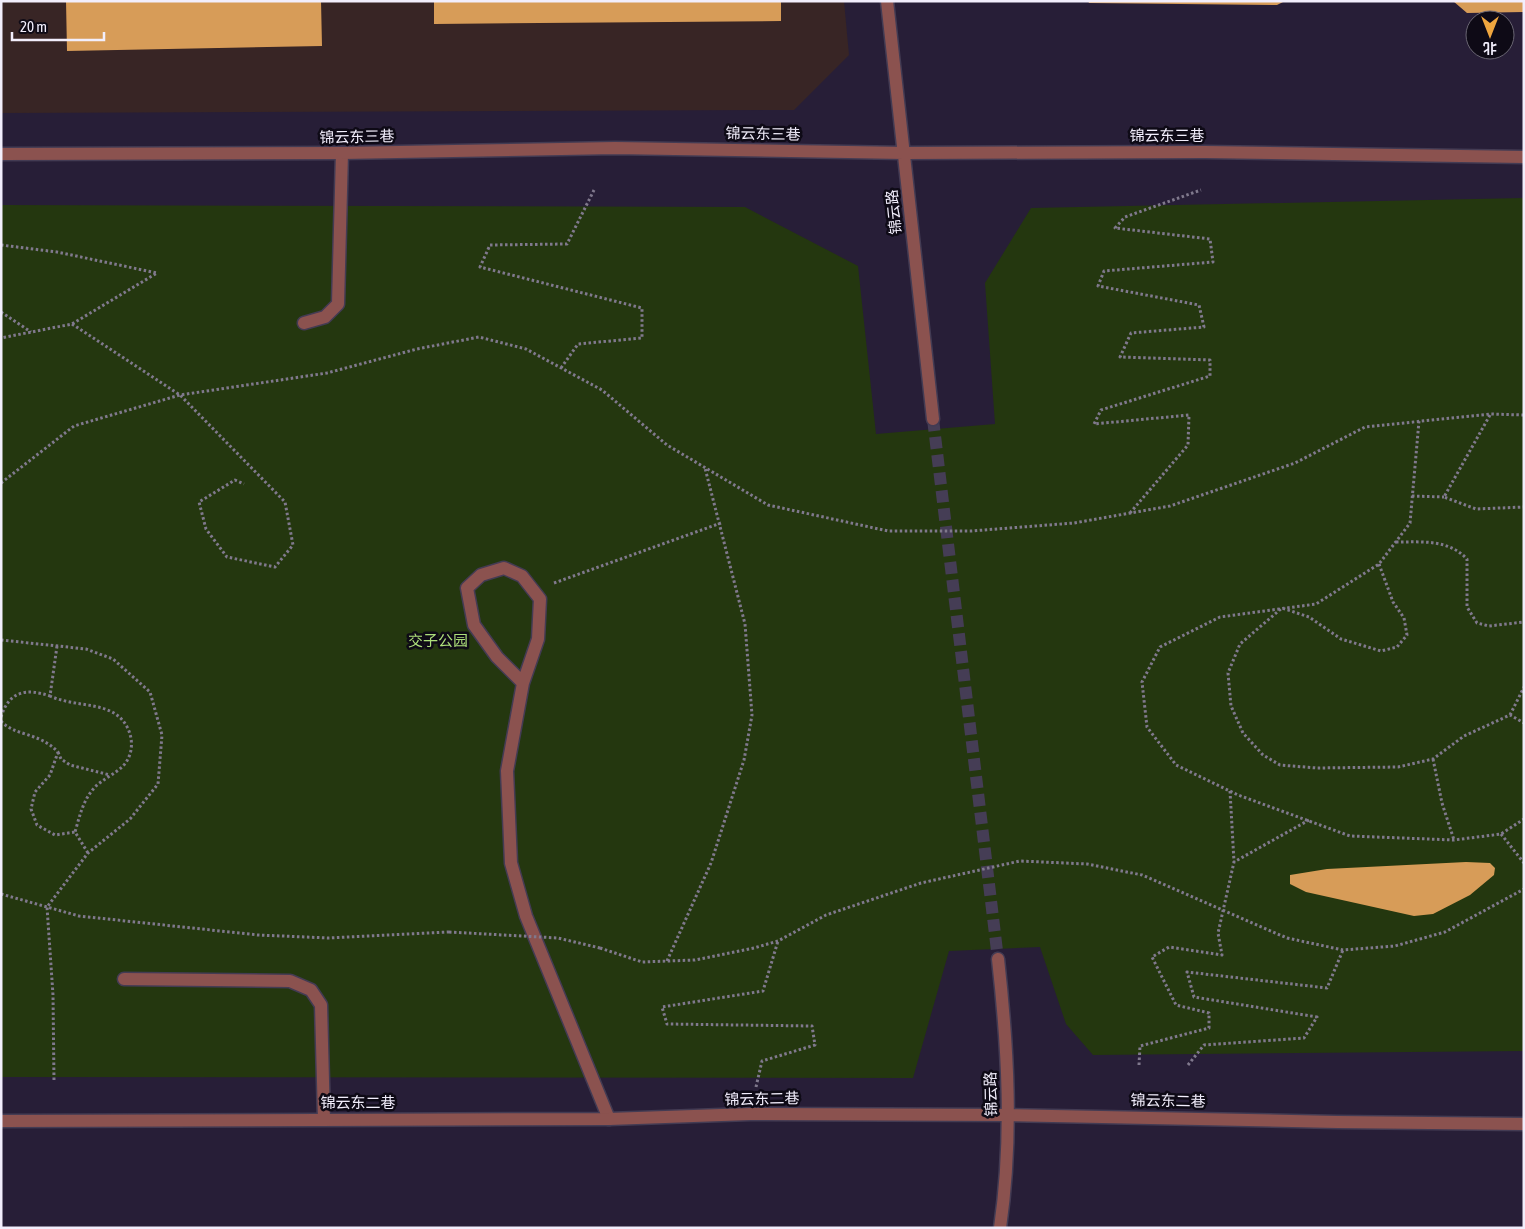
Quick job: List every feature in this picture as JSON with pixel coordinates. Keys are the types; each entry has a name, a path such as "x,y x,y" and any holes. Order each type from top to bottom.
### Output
{"street":[{"name":"锦云路","path":"887,1 933,419"},
{"name":"锦云东三巷","path":"1,154 342,154 615,148 904,153 1205,152 1524,157"},
{"path":"304,323 325,318 338,304 342,154"},
{"path":"523,683 497,657 474,625 467,588 481,575 504,568 522,576 540,599 538,639 523,683 507,771 511,863 526,916 609,1119"},
{"name":"锦云路","path":"998,959 1006,1029 1009,1115 1000,1228"},
{"path":"124,979 290,981 311,990 321,1005 324,1119"},
{"name":"锦云东二巷","path":"1,1121 609,1119 750,1114 1009,1115 1524,1124"}],"path":[{"path":"561,368 578,344 642,338 642,308 480,268 490,245 567,244 594,190"},
{"path":"1129,513 1188,445 1189,415 1094,424 1101,410 1210,376 1210,360 1120,357 1131,333 1204,327 1199,305 1098,286 1104,270 1213,262 1210,239 1115,228 1125,217 1200,190"},
{"path":"1,245 57,252 157,273 72,324 1,338"},
{"path":"1,312 31,332"},
{"path":"72,324 180,395 285,502 293,545 275,566 227,557 206,529 199,502 235,480 244,484"},
{"path":"1,483 74,426 180,395 327,373 417,349 479,336 526,349 602,390 666,445 768,505 888,531 971,531 1074,523 1170,506 1295,463 1365,427 1490,414 1524,414"},
{"path":"1444,498 1490,414"},
{"path":"1419,421 1410,523 1380,564 1316,604 1220,617 1160,647 1142,682 1147,727 1176,765 1230,791 1350,836 1454,840 1501,834 1524,819"},
{"path":"667,961 711,862 744,760 752,715 746,624 705,468"},
{"path":"1412,496 1444,498 1476,509 1524,507"},
{"path":"533,590 720,523"},
{"path":"1396,542 1434,542 1458,550 1467,559 1467,607 1477,623 1489,626 1524,622"},
{"path":"1282,608 1309,617 1341,639 1381,651 1397,647 1407,635 1404,618 1393,602 1380,564"},
{"path":"1282,608 1240,644 1228,673 1231,706 1243,733 1263,755 1280,765 1317,768 1398,767 1434,759 1464,736 1510,714 1524,687"},
{"path":"1,640 86,649 113,659 150,692 162,735 158,784 130,819 88,853 47,907 53,994 54,1082"},
{"path":"50,696 57,646"},
{"path":"88,853 75,832 82,805 96,787 124,765 130,753 132,735 120,717 110,710 70,704 36,691 20,693 5,704 1,719 8,728 48,741 58,752 61,759 70,765 87,767 111,775"},
{"path":"1510,714 1524,723"},
{"path":"58,752 50,775 35,792 31,809 38,825 55,835 75,832"},
{"path":"1434,759 1442,803 1454,840"},
{"path":"1139,1065 1140,1046 1209,1028 1209,1013 1176,1005 1152,957 1169,947 1222,955 1218,933 1234,862 1230,791"},
{"path":"1234,862 1308,820"},
{"path":"1501,834 1524,863"},
{"path":"1,894 79,916 258,935 329,938 449,932 558,938 600,948 642,962 695,960 778,941 826,915 921,883 1020,861 1087,864 1142,875 1287,938 1343,950 1395,946 1445,932 1524,890"},
{"path":"756,1087 762,1061 815,1045 812,1026 666,1024 662,1007 763,992 778,941"},
{"path":"1188,1065 1204,1045 1304,1038 1317,1017 1194,997 1187,972 1327,988 1343,950"}],"shaded area":[{"path":"1,1 844,1 849,55 794,110 1,113"}],"green space":[{"name":"交子公园","path":"1524,198 1524,1051 1093,1055 1066,1024 1040,947 949,951 913,1078 1,1077 1,205 745,207 858,266 876,434 995,424 985,283 1031,208"}],"building":[{"path":"66,1 321,1 322,46 67,51"},
{"path":"434,1 781,1 781,21 434,24"},
{"path":"1088,1 1285,1 1277,5 1089,3"},
{"path":"1453,1 1524,1 1524,12 1515,12 1515,10 1465,11"},
{"path":"1466,862 1490,863 1495,868 1494,875 1470,895 1433,914 1414,916 1306,892 1290,884 1290,875 1327,869"}],"tunnel":[{"path":"933,419 998,959"}]}
